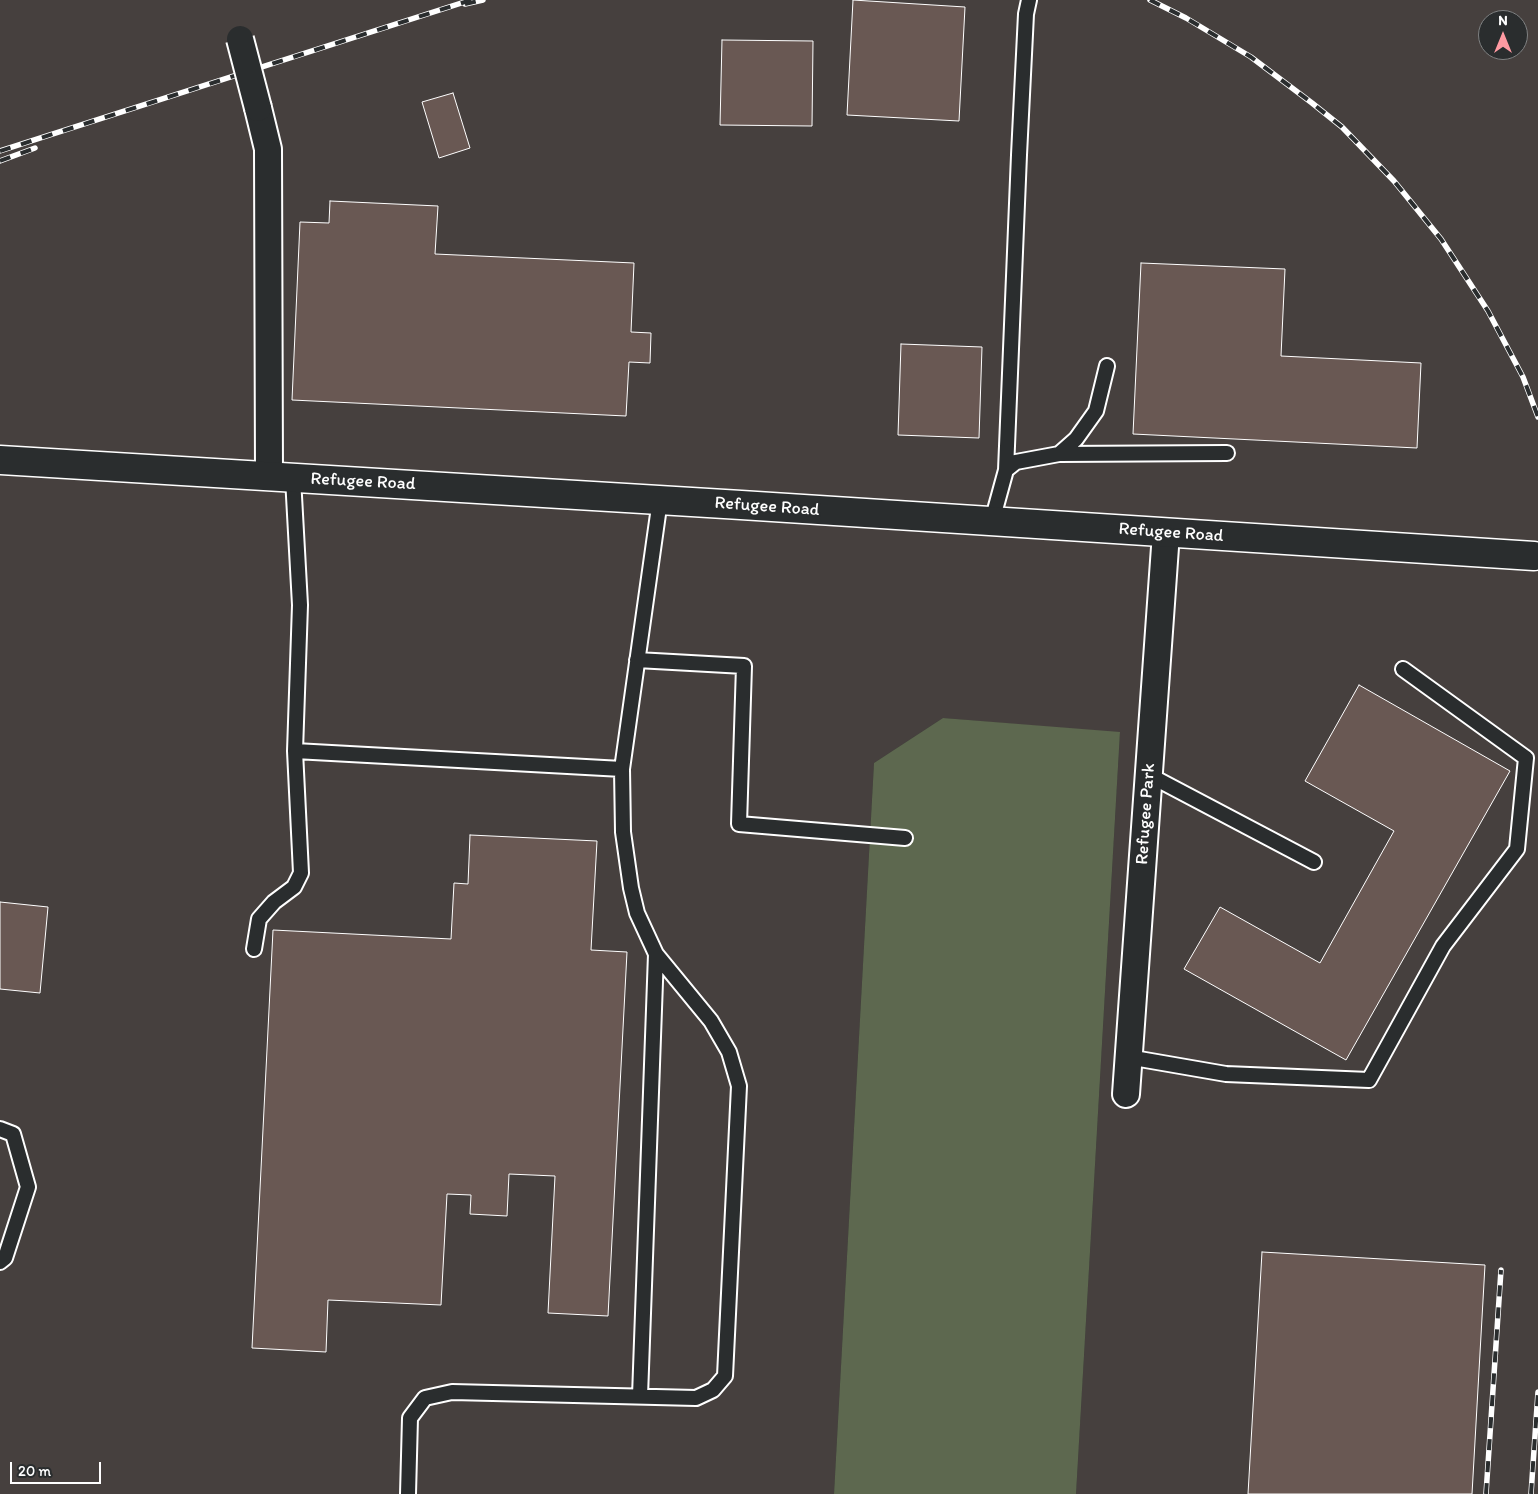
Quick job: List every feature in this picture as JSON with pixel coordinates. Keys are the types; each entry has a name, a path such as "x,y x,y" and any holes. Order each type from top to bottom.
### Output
{"main road":[{"name":"Refugee Road","path":"0,460 1534,556"}],"street":[{"path":"240,39 268,149 281,477"},
{"name":"Refugee Park","path":"1126,1094 1166,533"}],"lane":[{"path":"992,521 1006,470 1019,155 1026,14 1029,0"},
{"path":"1059,454 1076,439 1096,411 1108,366"},
{"path":"1006,470 1016,462 1059,454 1227,453"},
{"path":"254,949 259,919 274,902 294,887 301,873 295,751 300,605 281,477"},
{"path":"408,1494 410,1418 425,1398 452,1392 696,1398 714,1390 725,1376 739,1086 729,1052 711,1021 656,954 637,913 631,888 623,832 622,768 660,500"},
{"path":"638,660 744,666 740,824 905,838"},
{"path":"1128,1057 1226,1074 1369,1080 1443,946 1517,849 1526,758 1403,669"},
{"path":"295,751 622,768"},
{"path":"1149,775 1314,862"},
{"path":"640,1396 656,954"},
{"path":"0,1129 13,1134 28,1187 4,1258 0,1262"}],"shaded area":[{"path":"0,0 1538,0 1538,1494 1076,1494 1120,733 943,718 874,763 834,1494 0,1494"}],"green space":[{"path":"943,718 1120,732 1076,1494 834,1494 874,763"}],"building":[{"path":"853,0 965,7 959,121 847,115"},
{"path":"722,40 813,41 812,126 720,125"},
{"path":"453,93 470,148 439,158 422,102"},
{"path":"330,201 438,206 435,254 634,263 631,332 651,333 650,363 629,362 626,416 292,400 300,222 329,223"},
{"path":"1141,263 1285,269 1281,356 1421,363 1417,448 1133,434"},
{"path":"901,344 982,347 979,438 898,435"},
{"path":"1359,685 1510,771 1346,1060 1184,969 1220,907 1320,963 1394,831 1305,781"},
{"path":"470,835 597,841 591,950 627,952 608,1316 548,1313 555,1176 509,1174 507,1216 470,1214 471,1195 447,1194 441,1305 328,1300 326,1352 252,1348 273,930 451,939 454,883 468,884"},
{"path":"0,902 48,907 40,993 0,989"},
{"path":"1262,1252 1485,1265 1472,1494 1248,1494"}],"railway":[{"path":"0,151 471,0"},
{"path":"465,4 483,0"},
{"path":"1150,0 1186,18 1251,57 1342,127 1394,181 1441,239 1488,311 1523,377 1538,417"},
{"path":"0,161 35,148"},
{"path":"1486,1494 1501,1270"},
{"path":"1531,1494 1538,1392"}]}
